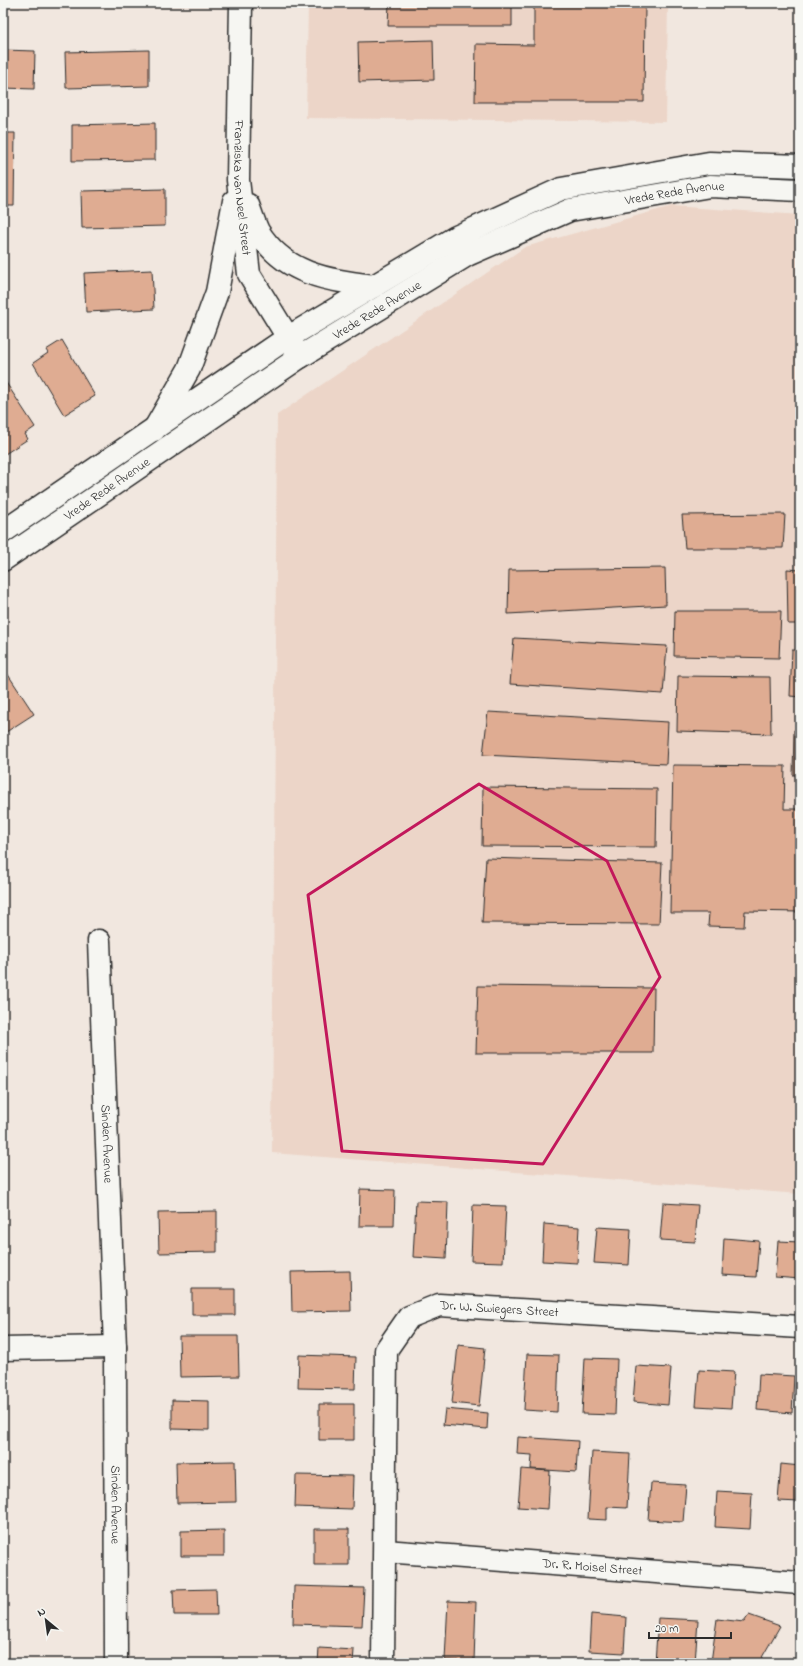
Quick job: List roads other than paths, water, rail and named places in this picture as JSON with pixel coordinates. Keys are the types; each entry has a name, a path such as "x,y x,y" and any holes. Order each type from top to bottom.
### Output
{"street":[{"name":"Franziska van Neel Street","path":"241,3 238,180 249,274 300,357"},
{"name":"Vrede Rede Avenue","path":"3,532 287,338 456,237 561,190 708,163 800,166"},
{"path":"238,180 258,231 279,257 305,273 336,282 374,286"},
{"path":"154,430 189,369 216,292 238,180"},
{"name":"Vrede Rede Avenue","path":"3,560 300,357 467,255 570,210 710,186 800,190"},
{"name":"Sinden Avenue","path":"99,941 115,1347 116,1663"},
{"name":"Dr. W. Swiegers Street","path":"383,1663 386,1350 409,1317 439,1305 800,1326"},
{"path":"3,1349 115,1347"},
{"name":"Dr. R. Moisel Street","path":"384,1551 800,1583"}]}
